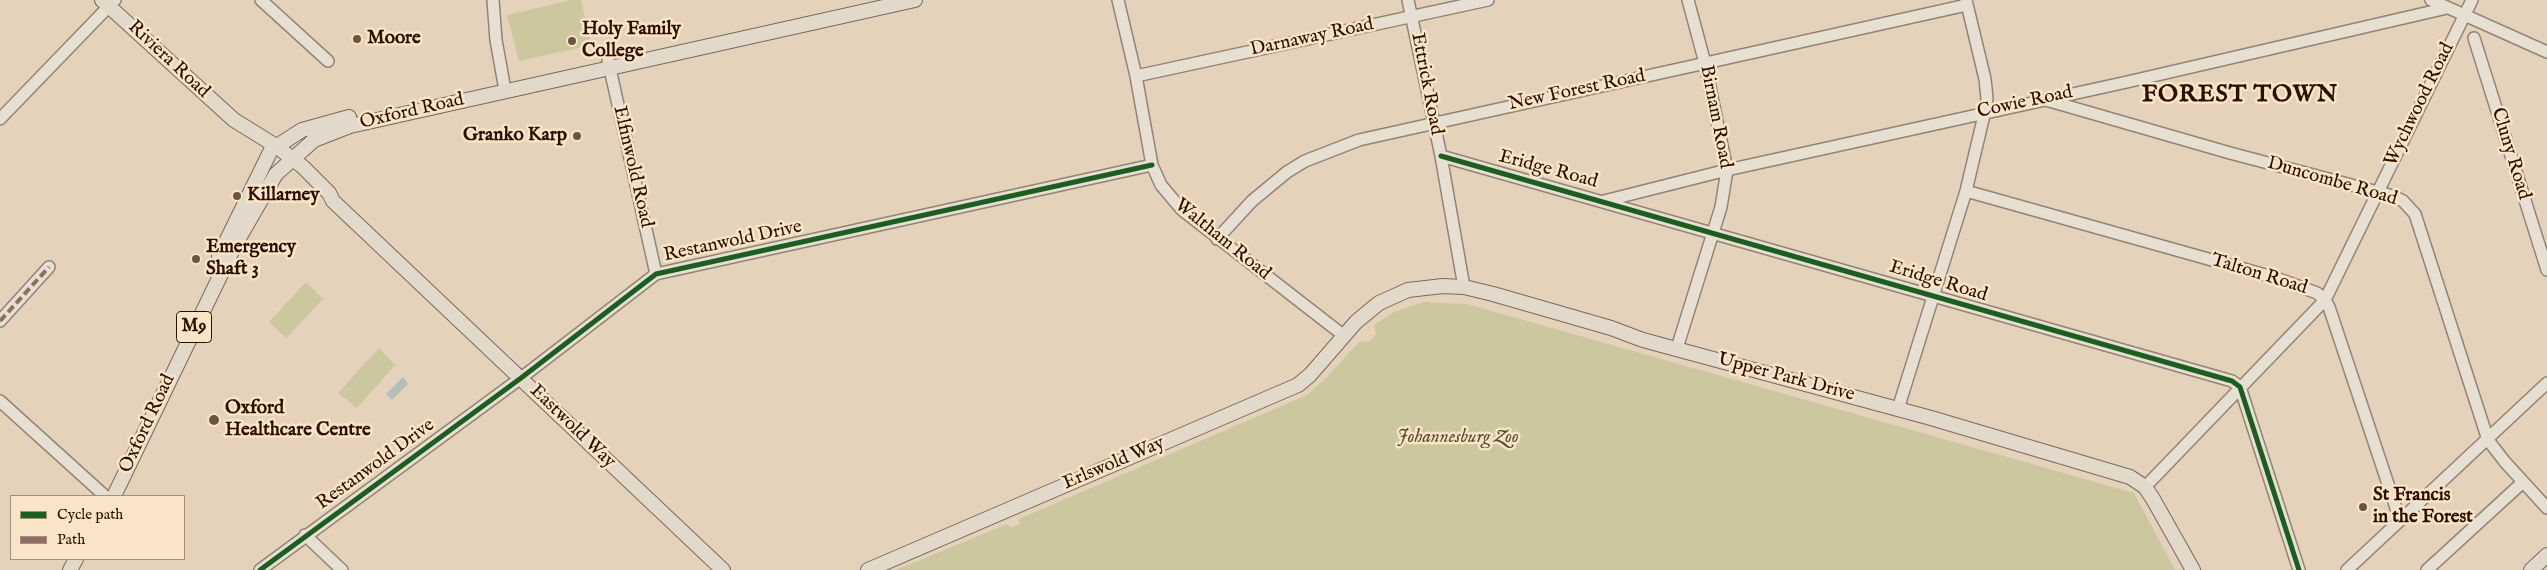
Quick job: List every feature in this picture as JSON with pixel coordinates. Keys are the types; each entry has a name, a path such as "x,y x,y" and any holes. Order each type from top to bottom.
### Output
{"main road":[{"name":"Oxford Road","path":"609,64 882,0"},
{"name":"Oxford Road","path":"105,495 272,149 309,127 906,1"},
{"name":"Riviera Road","path":"109,2 234,120 246,136 272,149 289,161"},
{"name":"Oxford Road","path":"114,495 213,288 268,188 289,161 314,140 335,130 504,87"},
{"name":"Eastwold Way","path":"289,161 328,193 333,201 723,570"},
{"name":"Upper Park Drive","path":"1342,335 1368,311 1399,293 1423,287 1464,287 2130,476 2145,487 2193,570"},
{"name":"Erlswold Way","path":"868,570 1298,384 1310,375 1342,335"},
{"path":"2531,570 2547,555"}],"street":[{"path":"261,0 328,61"},
{"path":"493,0 496,40 504,87"},
{"name":"Waltham Road","path":"1118,0 1136,76 1152,165 1161,186 1173,202 1342,335"},
{"name":"Ettrick Road","path":"1408,0 1441,156 1464,287"},
{"name":"Darnaway Road","path":"1136,76 1488,0"},
{"name":"Birnam Road","path":"1677,348 1721,207 1727,170 1705,63 1688,0"},
{"path":"2431,0 2547,52"},
{"name":"Wychwood Road","path":"2145,487 2325,300 2472,0"},
{"path":"0,119 109,2"},
{"path":"1898,409 1966,191 1985,112 1987,98 1985,79 1966,2"},
{"name":"New Forest Road","path":"1217,238 1252,201 1287,172 1306,161 1359,140 1705,63 1966,2"},
{"name":"Cowie Road","path":"1604,201 1727,170 2447,8"},
{"name":"Cluny Road","path":"2474,38 2547,270"},
{"name":"Elfinwold Road","path":"609,64 656,274"},
{"name":"Duncombe Road","path":"2044,100 2230,153 2378,192 2404,201 2415,214 2488,440 2547,508"},
{"name":"Eridge Road","path":"1441,156 2216,376 2232,381 2240,387"},
{"name":"Restanwold Drive","path":"260,570 305,535 521,378 656,274 1152,165"},
{"name":"Talton Road","path":"1966,191 2309,288 2325,300 2400,520"},
{"path":"0,321 49,267"},
{"path":"2347,570 2547,383"},
{"path":"2240,387 2299,570"},
{"path":"0,401 104,495"},
{"path":"2427,570 2523,482"},
{"path":"305,535 342,570"}],"green space":[{"path":"571,0 581,0 591,45 519,61 507,15"},
{"path":"306,282 323,299 286,338 269,322"},
{"name":"Johannesburg Zoo","path":"1423,302 1467,304 2134,493 2175,570 896,570 1007,524 1011,528 1020,524 1019,519 1307,395 1325,379 1360,341 1369,342 1376,334 1374,325 1394,312"},
{"path":"379,348 395,365 357,408 338,393"}],"shaded area":[{"path":"403,377 408,384 392,400 386,394"}],"marked path":[{"path":"0,321 49,267"}],"cycle path":[{"path":"1441,156 2232,381 2240,387 2299,570"},
{"path":"260,570 521,378 656,274 1152,165"}],"place":[{"name":"Moore","path":"357,39"},
{"name":"Holy Family College","path":"572,41"},
{"name":"Granko Karp","path":"577,136"},
{"name":"Killarney","path":"237,196"},
{"name":"Emergency Shaft 3","path":"196,259"},
{"name":"Oxford Healthcare Centre","path":"214,420"},
{"name":"St Francis in the Forest","path":"2363,507"}],"district":[{"name":"FOREST TOWN","path":"2240,96"}]}
